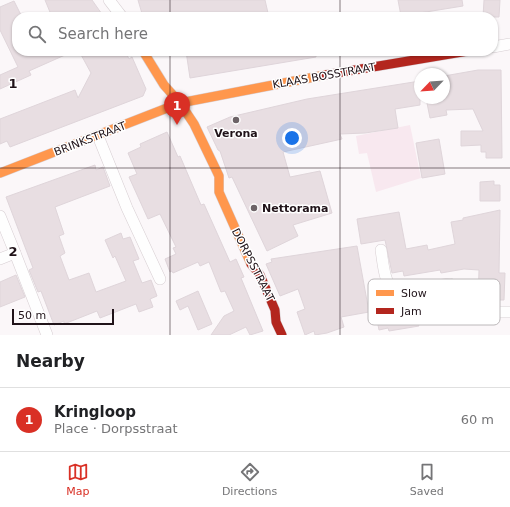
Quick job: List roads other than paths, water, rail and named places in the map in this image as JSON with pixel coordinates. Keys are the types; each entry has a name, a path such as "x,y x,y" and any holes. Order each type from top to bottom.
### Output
{"street":[{"path":"109,0 118,12"},
{"path":"116,0 119,12"},
{"path":"498,46 510,44"},
{"name":"DORPSSTRAAT","path":"146,56 164,85 180,103 194,124 218,176 218,192 251,264 260,275 275,310 276,322 282,335"},
{"name":"KLAAS BOSSTRAAT","path":"180,103 318,76 438,56"},
{"name":"BRINKSTRAAT","path":"0,174 180,103"},
{"path":"98,136 127,208 160,279"},
{"path":"0,216 47,335"},
{"path":"381,250 387,279"},
{"path":"0,259 15,253"}],"place":[{"name":"Verona","path":"236,120"},
{"name":"Kringloop","path":"177,125"},
{"name":"Nettorama","path":"254,208"}]}
